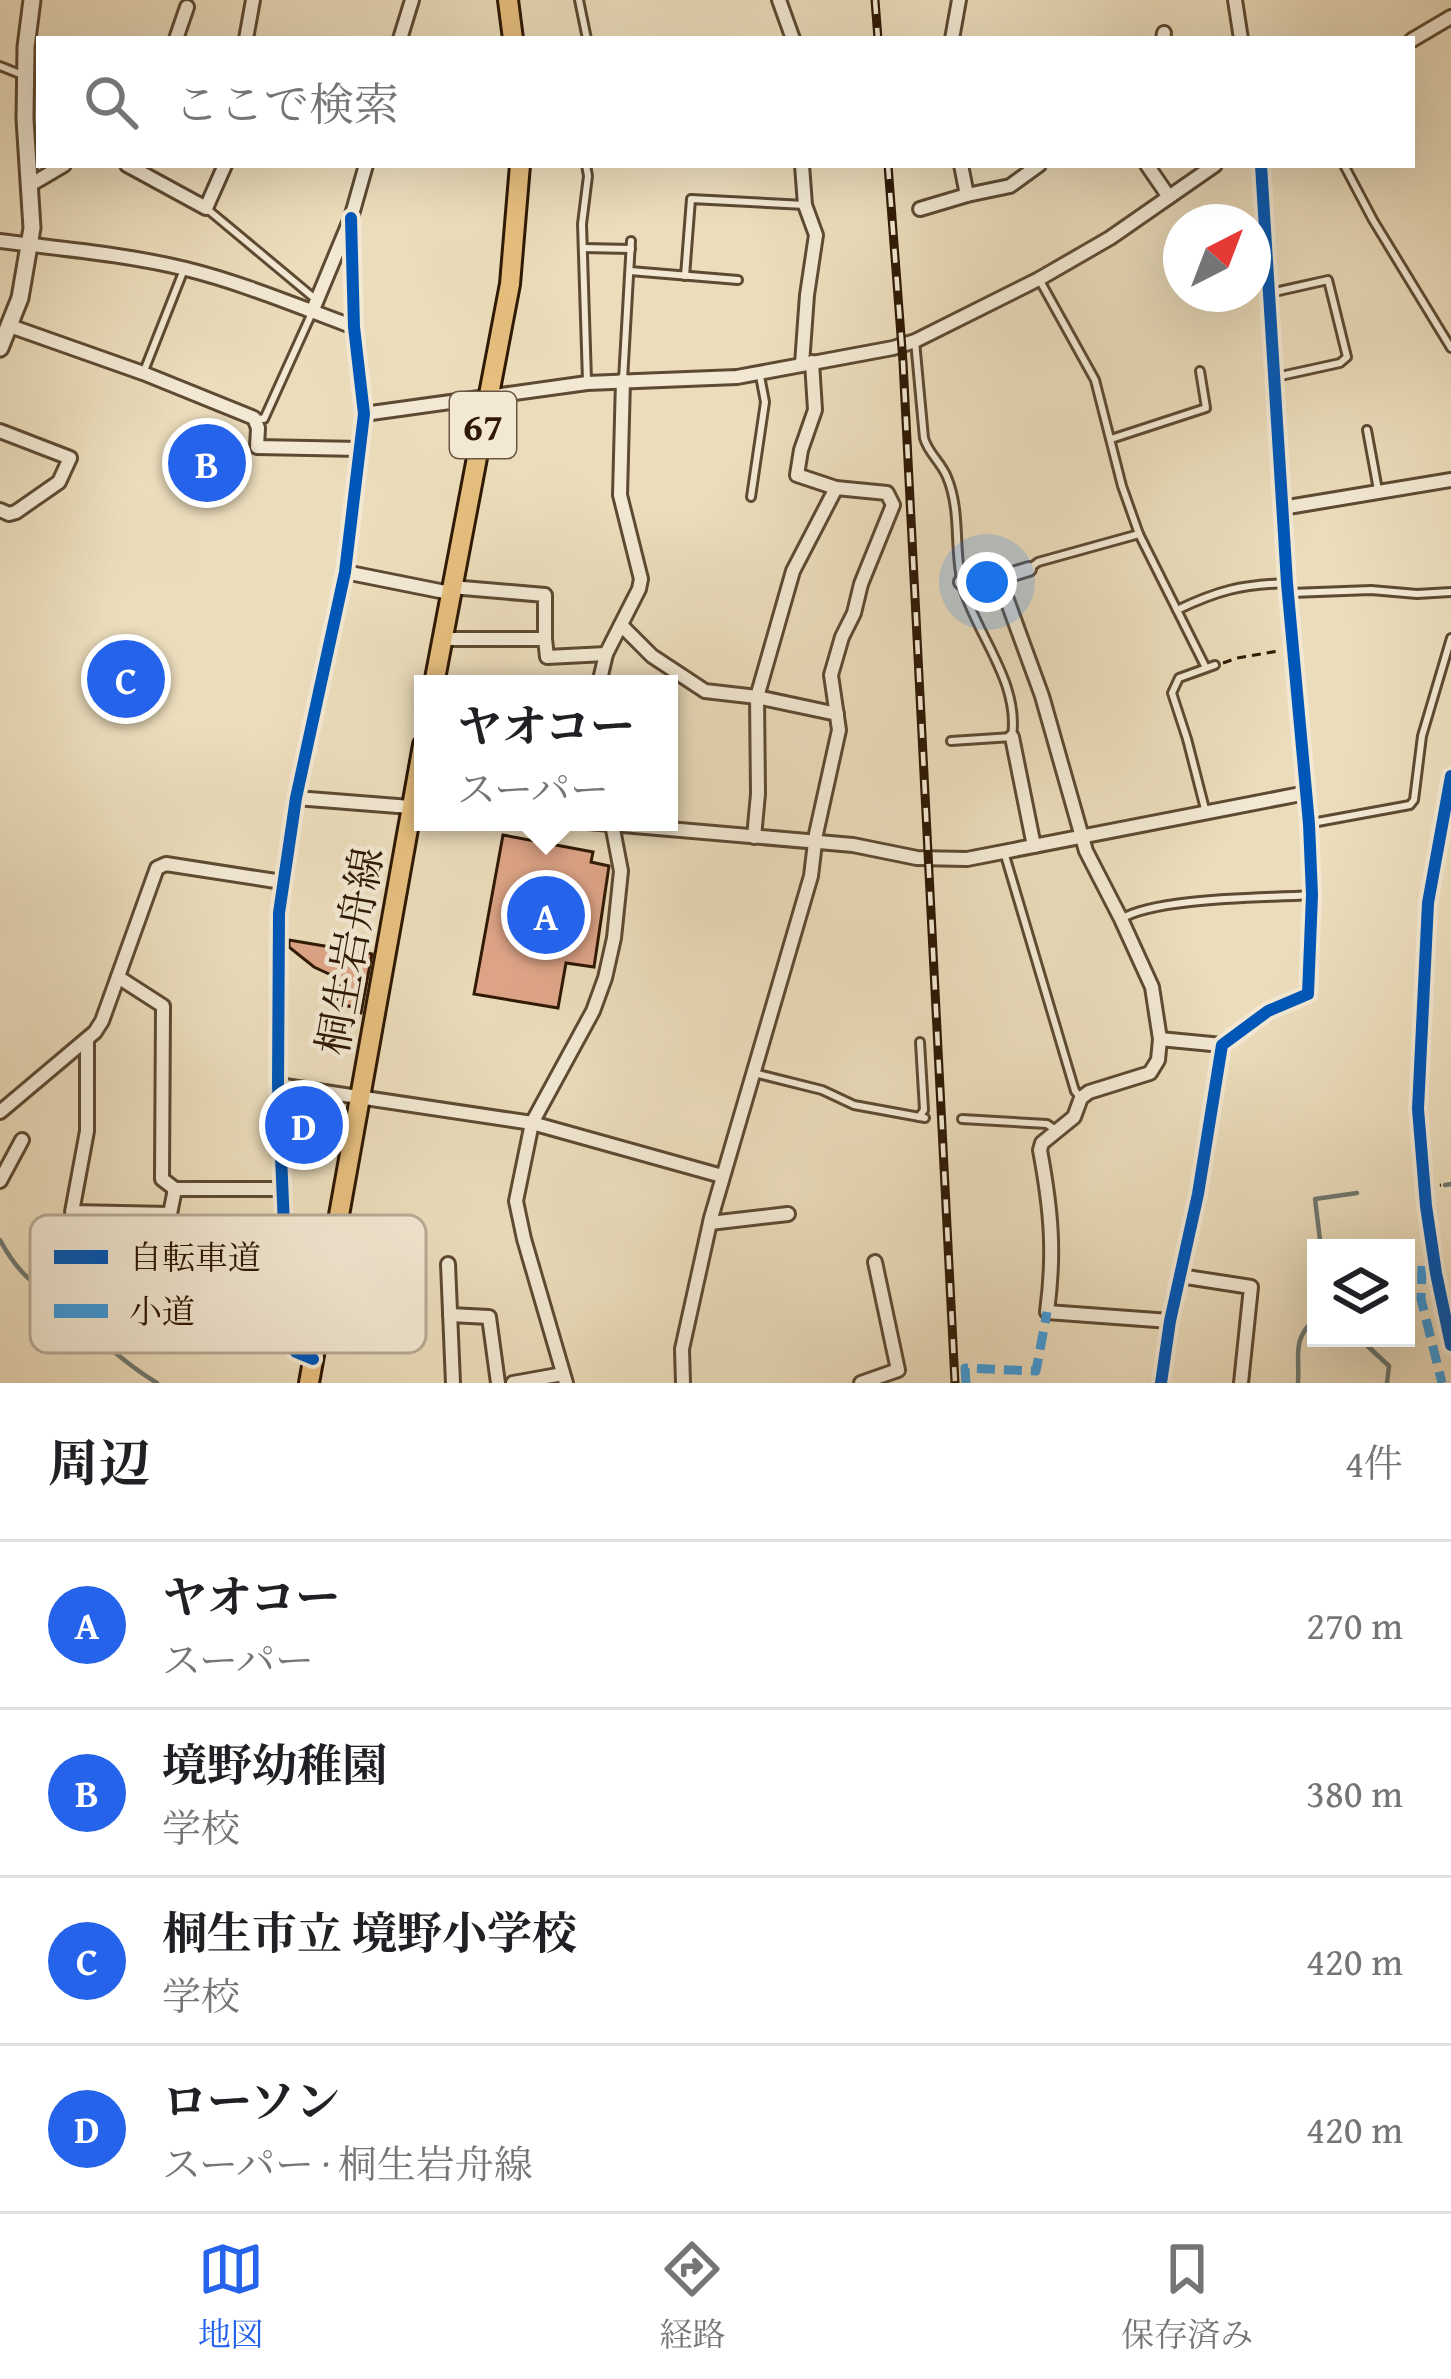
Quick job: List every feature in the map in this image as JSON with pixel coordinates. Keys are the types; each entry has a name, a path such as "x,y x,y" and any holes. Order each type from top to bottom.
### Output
{"main road":[{"path":"508,0 514,36"},
{"name":"67","path":"436,675 512,271 520,168"},
{"name":"桐生岩舟線","path":"339,1215 414,823"},
{"name":"桐生岩舟線","path":"309,1383 315,1353"}],"street":[{"path":"0,348 26,274 30,245 25,119 31,82 26,47 32,0"},
{"path":"247,36 253,0"},
{"path":"401,36 412,0"},
{"path":"778,0 792,36"},
{"path":"953,36 959,0"},
{"path":"1235,0 1241,36"},
{"path":"177,36 184,4"},
{"path":"1415,38 1451,17"},
{"path":"30,185 59,168"},
{"path":"133,168 206,208 224,168"},
{"path":"315,306 351,218 365,168"},
{"path":"683,1383 682,1349 710,1222 811,876 814,841 836,748 838,714 831,675 893,505 887,493 836,488 797,475 815,410 807,363 807,295 816,235 805,205 802,168"},
{"path":"962,168 967,195"},
{"path":"920,208 1010,186 1035,168"},
{"path":"1149,168 1169,197"},
{"path":"364,414 587,383 737,377 892,348 916,341 1039,279 1111,238 1211,168"},
{"path":"1261,168 1264,204"},
{"path":"283,1215 278,913 296,798 345,572 364,414 354,327 351,218"},
{"path":"0,242 103,252 184,268 315,306 354,327"},
{"path":"1161,1383 1222,1045 1255,1018 1308,994 1309,824 1287,588 1271,312"},
{"path":"10,326 254,418 257,447 360,449"},
{"path":"601,675 641,579 620,495 623,380"},
{"path":"0,431 70,458 59,482 16,512 0,510"},
{"path":"1282,508 1451,480"},
{"path":"754,837 757,697 793,571 836,488"},
{"path":"961,582 1029,569"},
{"path":"345,572 451,590 545,595 547,657 606,654"},
{"path":"999,578 1042,696 1081,837 1152,987 1160,1039 1158,1060 1150,1073 1104,1086 1082,1099 1074,1117 1042,1143 1053,1249 1047,1312 1170,1322"},
{"path":"621,625 652,656 704,692 757,697 838,714"},
{"path":"442,639 544,639"},
{"path":"1012,737 1034,846"},
{"path":"678,830 865,847 916,858 967,859 1306,793"},
{"path":"296,798 414,808"},
{"path":"512,1383 565,1378 516,1201 532,1123 593,1011 605,978 621,871 610,831"},
{"path":"0,1112 87,1040 102,1021 157,868 166,864 282,882"},
{"path":"118,976 163,1006 162,1179 175,1189 282,1189"},
{"path":"1160,1039 1222,1045"},
{"path":"87,1040 86,1131 72,1212 170,1214 175,1189"},
{"path":"278,1085 532,1123 722,1176"},
{"path":"0,1181 22,1140"},
{"path":"710,1222 788,1214"},
{"path":"860,1383 898,1370 875,1262"},
{"path":"448,1264 453,1383"},
{"path":"1180,1276 1251,1287 1241,1383"},
{"path":"450,1316 489,1317 498,1383"},
{"path":"299,1353 314,1359"}],"lane":[{"path":"579,0 586,36"},
{"path":"0,66 31,82"},
{"path":"587,168 582,224 587,383"},
{"path":"1346,168 1451,348"},
{"path":"685,276 691,199 805,205"},
{"path":"206,208 315,306 264,419 254,418"},
{"path":"583,248 631,245 623,380"},
{"path":"143,374 184,268"},
{"path":"630,271 738,280"},
{"path":"1039,279 1095,380 1139,533 1206,668"},
{"path":"1271,292 1328,280 1346,357 1340,363 1274,378"},
{"path":"916,341 921,428 926,446 947,477 957,520 961,582 1006,686 1013,727 1012,737 951,741"},
{"path":"1112,439 1206,408 1200,371"},
{"path":"751,497 765,402 760,372"},
{"path":"1366,430 1379,494"},
{"path":"1029,569 1038,562 1139,533"},
{"path":"1177,610 1224,589 1246,585 1451,592"},
{"path":"1309,824 1410,805 1414,800 1422,736 1451,638"},
{"path":"1206,813 1172,693 1179,678 1215,665"},
{"path":"1004,852 1069,1072 1082,1099"},
{"path":"1121,919 1130,913 1187,903 1312,895"},
{"path":"754,1073 822,1090 854,1105 922,1118 920,1042"},
{"path":"962,1119 1047,1124 1058,1131"}],"path":[{"path":"1215,665 1293,649"},
{"path":"1423,1168 1426,1206"},
{"path":"1425,1187 1441,1186"}],"building":[{"path":"503,835 593,852 591,862 609,866 594,967 566,963 558,1008 474,994"},
{"path":"289,940 372,954 361,1013 337,1004 342,980 314,967 289,947"},
{"path":"298,1100 321,1105 313,1148 291,1144"}],"waterway":[{"path":"1445,1185 1451,1184"},
{"path":"1320,1239 1315,1199 1357,1193"},
{"path":"0,1240 30,1279"},
{"path":"1298,1383 1300,1341 1307,1328"},
{"path":"1369,1347 1389,1366 1387,1383"},
{"path":"116,1353 157,1383"}],"railway":[{"path":"875,0 878,36"},
{"path":"888,168 903,362 955,1383"}],"marked path":[{"path":"1422,1266 1421,1299 1442,1383"},
{"path":"966,1383 965,1368 1036,1371 1047,1312"}],"cycle path":[{"path":"1161,1383 1222,1045 1268,1011 1308,994 1309,824 1287,583 1261,168"},
{"path":"284,1215 279,913 296,798 345,572 364,414 354,327 351,218"},
{"path":"1451,776 1428,903 1418,1109 1426,1206 1451,1345"},
{"path":"298,1353 313,1359"}],"place":[{"name":"境野幼稚園","path":"207,463"},
{"name":"桐生市立 境野小学校","path":"126,679"},
{"name":"ヤオコー","path":"546,915"},
{"name":"ローソン","path":"304,1125"}]}
